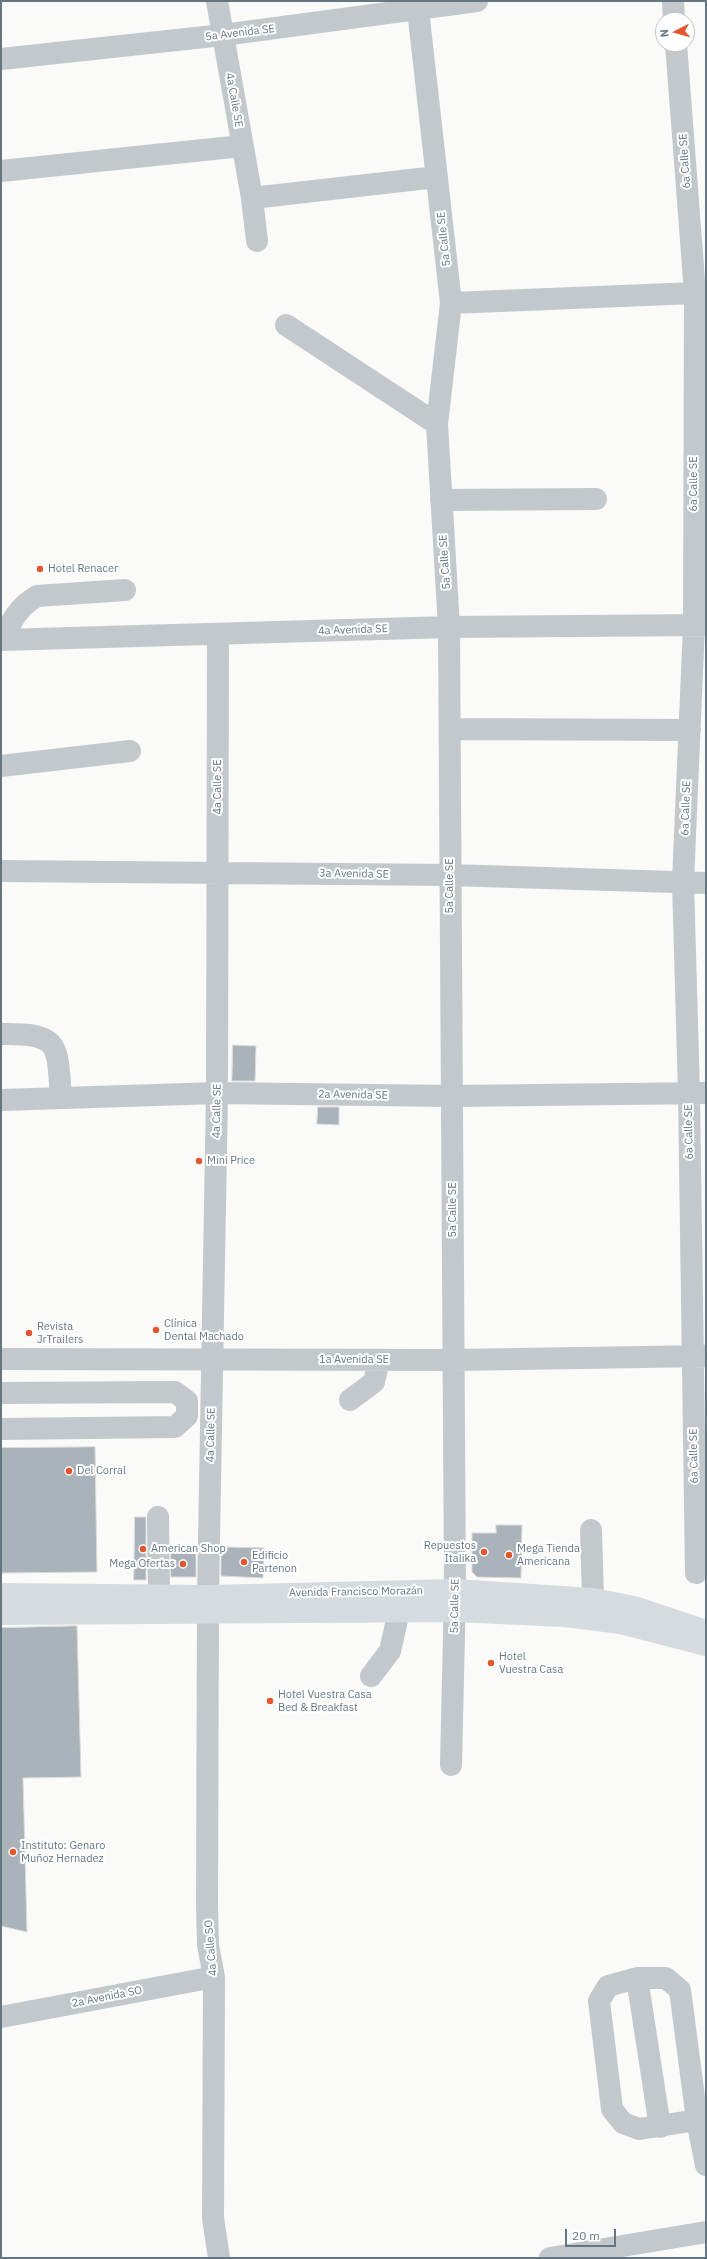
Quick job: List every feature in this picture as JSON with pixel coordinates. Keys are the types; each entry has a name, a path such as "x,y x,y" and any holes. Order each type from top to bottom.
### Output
{"main road":[{"name":"Avenida Francisco Morazán","path":"1,1594 159,1596 208,1604 399,1611 455,1600 621,1623 706,1640"},
{"name":"Avenida Francisco Morazán","path":"1,1614 208,1604 593,1599 634,1607 706,1640"}],"street":[{"name":"4a Calle SE","path":"217,1 252,198 258,241"},
{"name":"5a Avenida SE","path":"1,58 223,35 477,1"},
{"path":"673,1 674,12"},
{"name":"5a Calle SE","path":"418,10 451,303 437,424 449,627 455,1600 451,1764"},
{"name":"6a Calle SE","path":"677,52 695,292 700,625 690,730 683,882 698,1093 699,1356 696,1573"},
{"path":"1,171 242,146"},
{"path":"252,198 437,177"},
{"path":"451,303 695,292"},
{"path":"286,325 437,424"},
{"path":"441,500 596,498"},
{"path":"2,640 13,616 26,602 37,596 125,590"},
{"name":"4a Avenida SE","path":"2,640 449,627 700,625"},
{"name":"4a Calle SE","path":"208,1604 217,1093 218,634"},
{"path":"450,729 690,730"},
{"path":"1,766 130,751"},
{"name":"3a Avenida SE","path":"1,871 450,875 706,883"},
{"path":"1,1034 37,1035 49,1041 58,1054 61,1098"},
{"name":"2a Avenida SE","path":"1,1100 217,1093 452,1096 698,1093"},
{"name":"1a Avenida SE","path":"1,1359 454,1360 699,1356"},
{"path":"350,1400 374,1382 379,1360"},
{"path":"1,1393 175,1392 187,1401 187,1416 175,1427 1,1428"},
{"path":"158,1517 159,1596"},
{"path":"591,1530 593,1599"},
{"name":"4a Calle SO","path":"208,1604 208,1945 214,1977 213,2218 219,2258"},
{"path":"371,1676 390,1651 399,1611"},
{"name":"2a Avenida SO","path":"1,2017 214,1977"},
{"path":"697,2120 660,2127 639,2129 623,2123 612,2109 599,2001 608,1986 637,1978 666,1978 680,1990 697,2120 706,2165"},
{"path":"637,1978 660,2127"},
{"path":"550,2258 706,2232"}],"building":[{"path":"233,1045 256,1046 255,1081 232,1081"},
{"path":"318,1107 339,1107 339,1125 317,1124"},
{"path":"95,1447 97,1572 1,1573 1,1448"},
{"name":"American Shop","path":"135,1517 146,1517 146,1580 134,1580"},
{"path":"496,1525 522,1525 521,1578 477,1577 472,1572 472,1533 496,1533"},
{"name":"Edificio Partenon","path":"225,1547 264,1548 263,1578 221,1576 221,1552 225,1552"},
{"name":"Mega Ofertas","path":"171,1551 196,1552 196,1577 171,1577"},
{"name":"Instituto: Genaro Muñoz Hernadez","path":"77,1626 81,1777 23,1778 27,1932 1,1926 1,1628"}],"place":[{"name":"Hotel Renacer","path":"40,569"},
{"name":"Mini Price","path":"199,1161"},
{"name":"Clínica Dental Machado","path":"156,1330"},
{"name":"Revista JrTrailers","path":"29,1333"},
{"name":"Del Corral","path":"69,1471"},
{"name":"American Shop","path":"143,1549"},
{"name":"Repuestos Italika","path":"484,1552"},
{"name":"Mega Tienda Americana","path":"509,1555"},
{"name":"Edificio Partenon","path":"244,1562"},
{"name":"Mega Ofertas","path":"183,1564"},
{"name":"Hotel Vuestra Casa","path":"491,1663"},
{"name":"Hotel Vuestra Casa Bed & Breakfast","path":"270,1701"},
{"name":"Instituto: Genaro Muñoz Hernadez","path":"13,1852"}]}
